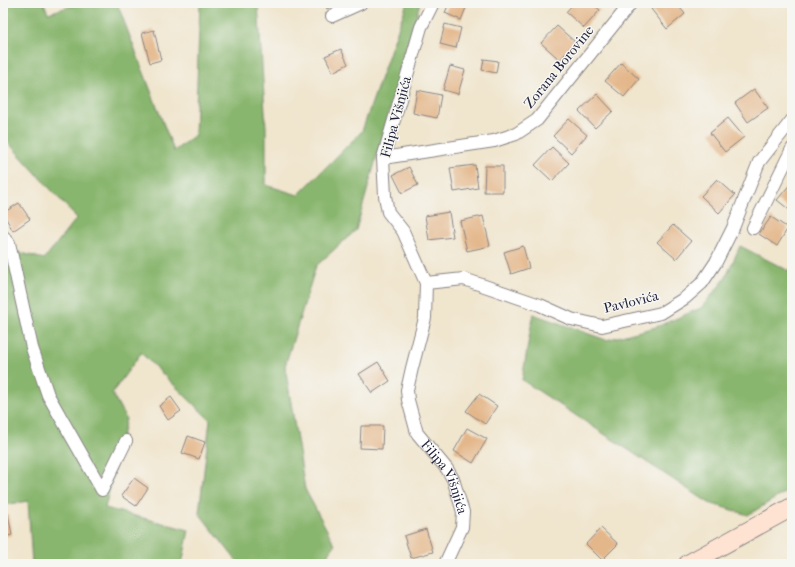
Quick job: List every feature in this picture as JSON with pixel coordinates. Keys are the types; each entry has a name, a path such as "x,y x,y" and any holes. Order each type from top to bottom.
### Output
{"main road":[{"path":"688,564 792,508"}],"street":[{"path":"332,16 361,3"},
{"name":"Filipa Višnjića","path":"433,3 421,28 383,158 385,196 388,212 402,231 426,283 425,318 407,390 408,400 417,433 447,469 453,479 463,512 462,527 445,564"},
{"name":"Zorana Borovine","path":"383,158 494,141 516,134 536,120 631,3"},
{"name":"Pavlovića","path":"426,283 464,279 540,305 571,319 602,326 661,313 685,298 702,283 716,262 733,228 759,162 792,120"},
{"path":"753,228 792,149"},
{"path":"3,236 9,243 32,348 48,395 102,490 126,441"}],"green space":[{"path":"3,3 44,3 48,13 82,3 117,3 174,151 195,135 200,3 258,3 266,128 266,185 298,195 362,131 407,3 420,3 356,230 316,266 285,366 305,489 335,545 321,564 239,564 199,513 210,420 141,353 112,393 126,419 105,508 189,530 182,564 32,564 28,501 3,505 3,248 44,259 77,218 3,137"},
{"path":"740,246 789,271 792,266 792,488 748,515 709,503 522,380 533,314 606,340 656,327 701,308 725,279"}],"building":[{"path":"324,3 340,3 327,9"},
{"path":"449,3 468,3 461,20 445,13"},
{"path":"574,3 591,3 600,10 584,28 566,12"},
{"path":"659,3 676,3 685,14 667,29 651,9"},
{"path":"445,24 461,28 456,48 440,44"},
{"path":"557,26 575,42 560,60 541,43"},
{"path":"154,30 161,60 150,63 142,33"},
{"path":"341,49 348,64 333,72 325,56"},
{"path":"484,59 498,61 496,73 482,70"},
{"path":"621,63 639,79 624,97 605,81"},
{"path":"450,66 465,70 458,94 443,90"},
{"path":"754,89 768,108 748,122 735,103"},
{"path":"417,90 441,95 437,118 413,113"},
{"path":"597,94 613,111 595,128 579,111"},
{"path":"728,118 744,137 725,152 710,133"},
{"path":"569,119 587,135 571,153 553,136"},
{"path":"552,147 569,163 552,181 535,165"},
{"path":"475,165 478,188 454,192 450,168"},
{"path":"485,166 503,166 503,192 484,192"},
{"path":"409,167 418,185 402,193 393,175"},
{"path":"717,179 735,195 719,213 701,196"},
{"path":"792,182 792,212 777,200"},
{"path":"19,203 30,219 13,231 3,213"},
{"path":"449,212 453,237 429,240 425,216"},
{"path":"483,216 490,246 467,251 460,221"},
{"path":"771,217 788,228 777,246 759,234"},
{"path":"673,225 691,241 676,259 657,242"},
{"path":"523,246 529,268 511,274 504,252"},
{"path":"378,362 390,381 372,393 359,374"},
{"path":"479,394 497,406 485,424 466,411"},
{"path":"171,397 181,411 168,420 159,406"},
{"path":"361,426 383,426 382,449 360,448"},
{"path":"467,428 487,439 473,463 454,451"},
{"path":"188,436 205,442 199,459 182,453"},
{"path":"134,478 148,488 136,506 121,496"},
{"path":"8,514 12,535 3,537 3,515"},
{"path":"601,528 618,544 602,560 586,544"},
{"path":"426,529 433,552 411,558 404,536"}]}
